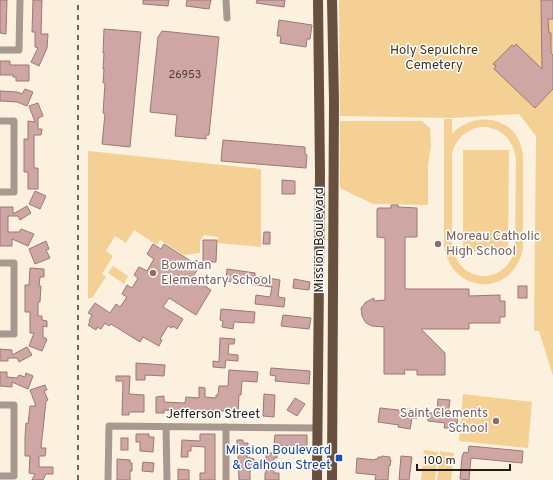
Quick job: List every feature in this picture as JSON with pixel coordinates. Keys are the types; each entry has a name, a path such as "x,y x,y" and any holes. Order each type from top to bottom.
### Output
{"main road":[{"name":"Mission Boulevard","path":"318,0 320,138 317,428 318,480"},
{"name":"Mission Boulevard","path":"332,0 334,173 332,480"},
{"path":"320,138 325,143 334,173"},
{"path":"318,375 332,375"}],"street":[{"path":"0,50 19,50 20,0"},
{"path":"226,0 226,18"},
{"path":"0,121 14,121 14,192 0,192"},
{"path":"0,263 14,263 14,334 0,334"},
{"path":"0,405 14,405 14,476 0,476"},
{"name":"Jefferson Street","path":"108,480 109,426 317,428"},
{"path":"166,427 167,480"},
{"path":"226,428 226,480"}],"green space":[{"name":"Holy Sepulchre Cemetery","path":"339,0 553,0 553,376 539,331 534,331 536,136 519,114 453,118 340,116"},
{"path":"444,119 452,119 452,134 462,126 474,121 485,119 496,121 507,126 515,134 521,145 523,158 523,248 517,264 508,275 496,282 484,284 471,282 459,275 450,263 444,247","holes":["487,127 498,130 507,137 513,147 516,158 515,250 509,262 501,271 491,275 481,276 471,273 462,267 455,257 452,244 452,154 456,144 462,136 475,128"]},
{"path":"340,121 422,121 430,128 431,145 428,165 428,205 373,204 340,188"},
{"path":"463,150 509,150 508,253 463,252"},
{"path":"88,151 261,169 261,247 218,243 218,237 204,235 200,241 200,253 184,255 160,240 157,245 134,230 126,243 115,236 106,251 113,256 102,274 106,277 92,298 88,298"},
{"path":"113,266 128,276 124,284 108,273"},
{"path":"463,394 532,402 528,448 459,441"},
{"path":"424,450 438,452 435,480 421,480"},
{"path":"440,451 454,453 451,480 437,480"}],"building":[{"path":"0,0 7,0 6,34 0,33"},
{"path":"33,0 42,0 41,34 48,34 47,48 39,66 31,62 38,48 35,47 35,32 32,32"},
{"path":"143,0 169,0 168,6 143,4"},
{"path":"187,0 211,0 209,9 186,6"},
{"path":"257,0 285,0 284,7 256,3"},
{"path":"541,0 553,0 553,19 548,19 549,33 551,33 551,53 553,55 553,89 535,108 494,69 496,66 493,64 512,45 514,47 516,44 542,69"},
{"path":"279,20 312,25 310,39 307,39 306,47 280,43 281,36 277,36"},
{"path":"104,29 141,32 130,147 102,144 105,114 103,113 105,83 103,83"},
{"path":"162,31 219,37 209,135 206,135 206,139 175,136 177,115 150,112 158,37"},
{"path":"0,61 10,61 10,65 29,65 29,81 16,81 16,77 13,77 13,75 0,75"},
{"path":"25,89 33,92 27,106 17,102 0,101 0,91 17,92 22,94"},
{"path":"38,103 43,116 38,118 38,129 42,129 41,135 34,135 34,168 38,168 38,189 28,189 28,172 24,172 24,139 28,139 28,121 35,122 29,106"},
{"path":"223,140 305,147 305,154 307,155 306,168 221,161"},
{"path":"282,180 295,181 295,194 282,194"},
{"path":"35,191 46,196 40,209 29,204"},
{"path":"391,205 417,208 417,237 405,237 405,289 469,289 469,296 500,295 500,301 505,301 505,317 500,317 500,323 469,323 469,329 421,329 445,353 445,375 417,375 417,370 404,370 405,374 384,374 384,327 372,326 366,323 362,316 361,308 366,302 374,298 374,301 385,300 385,238 377,237 377,209 391,208"},
{"path":"27,206 31,213 20,220 18,216 8,216 8,232 19,232 21,229 34,234 28,246 12,239 12,246 0,246 0,207 13,207 13,214"},
{"path":"264,232 270,232 270,244 263,244"},
{"path":"203,240 217,240 216,262 203,262"},
{"path":"46,241 49,249 46,250 50,258 35,264 29,249"},
{"path":"153,244 161,249 164,244 194,263 196,260 201,264 192,278 211,290 196,315 169,298 163,307 183,319 177,329 173,326 172,328 168,326 160,339 162,340 159,346 143,337 140,342 111,324 109,326 105,323 101,329 97,327 96,330 88,325 92,315 88,313 95,303 110,313 116,304 120,307 127,297 122,294 127,285 132,288 138,278 134,275 139,267 147,271 154,259 147,254"},
{"path":"30,268 44,269 44,277 40,277 40,302 38,302 38,316 42,316 42,320 47,321 47,327 43,326 43,337 47,339 42,351 29,346 34,333 30,333 30,312 25,312 25,285 29,285"},
{"path":"227,269 255,273 255,276 280,280 278,297 285,298 284,307 255,304 256,295 270,297 272,287 226,281"},
{"path":"294,279 310,282 309,290 293,288"},
{"path":"518,286 527,286 527,298 518,298"},
{"path":"221,309 255,312 254,323 234,322 233,329 222,327 223,321 220,320"},
{"path":"283,315 311,318 309,329 281,326"},
{"path":"220,338 235,339 234,344 229,344 228,354 238,355 238,361 226,360 225,368 213,367 213,361 219,362"},
{"path":"27,347 32,355 19,362 17,358 8,358 8,361 0,361 0,349 12,350 12,355"},
{"path":"136,363 165,365 164,376 145,375 145,380 136,380"},
{"path":"271,368 310,371 309,384 275,381 276,376 270,375"},
{"path":"229,370 258,372 257,382 242,381 238,412 208,410 208,414 164,410 164,413 156,413 156,397 164,396 164,402 185,403 186,397 199,398 199,387 205,388 205,397 216,398 216,395 218,395 219,386 228,386"},
{"path":"0,372 7,372 7,377 17,378 19,375 25,377 26,373 33,376 28,389 12,382 12,387 0,386"},
{"path":"116,376 130,376 129,394 144,395 144,412 129,412 129,415 122,415 123,381 116,381"},
{"path":"45,385 47,390 44,391 48,400 46,401 41,448 46,448 45,456 39,456 39,467 53,467 53,474 46,474 43,480 32,480 35,474 29,473 30,456 25,456 26,423 28,424 30,406 36,406 30,390"},
{"path":"264,394 275,395 274,417 263,416"},
{"path":"295,398 305,404 297,416 287,410"},
{"path":"438,399 450,400 448,414 458,416 457,424 451,424 450,428 444,428 445,423 428,421 428,413 437,413"},
{"path":"380,408 407,411 407,409 418,410 417,419 412,418 410,429 398,427 399,425 378,422"},
{"path":"136,434 149,434 149,437 154,437 153,452 140,451 140,442 136,442"},
{"path":"200,434 215,434 215,480 200,480 200,473 205,473 205,447 191,446 191,451 188,451 188,457 181,457 182,440 200,441"},
{"path":"275,435 307,435 307,446 274,446"},
{"path":"121,438 128,438 128,450 121,450"},
{"path":"237,440 243,440 243,443 248,443 247,457 254,459 254,468 250,468 250,480 239,480"},
{"path":"469,446 523,451 522,463 471,458 469,480 460,479 462,457 464,452 468,453"},
{"path":"266,453 277,453 277,458 274,458 274,473 279,473 279,480 265,480"},
{"path":"382,456 390,457 391,460 390,466 389,465 388,480 375,480 376,475 356,473 357,458 375,460"},
{"path":"401,456 412,457 409,480 399,480"},
{"path":"117,459 130,460 130,463 132,463 130,480 117,480"},
{"path":"143,462 154,463 153,472 142,471"},
{"path":"178,469 189,470 189,480 178,480"}],"railway":[{"path":"78,0 78,480"}],"place":[{"name":"Moreau Catholic High School","path":"438,244"},
{"name":"Bowman Elementary School","path":"153,273"},
{"name":"Saint Clements School","path":"496,421"},
{"name":"Mission Boulevard & Calhoun Street","path":"339,458"}]}
